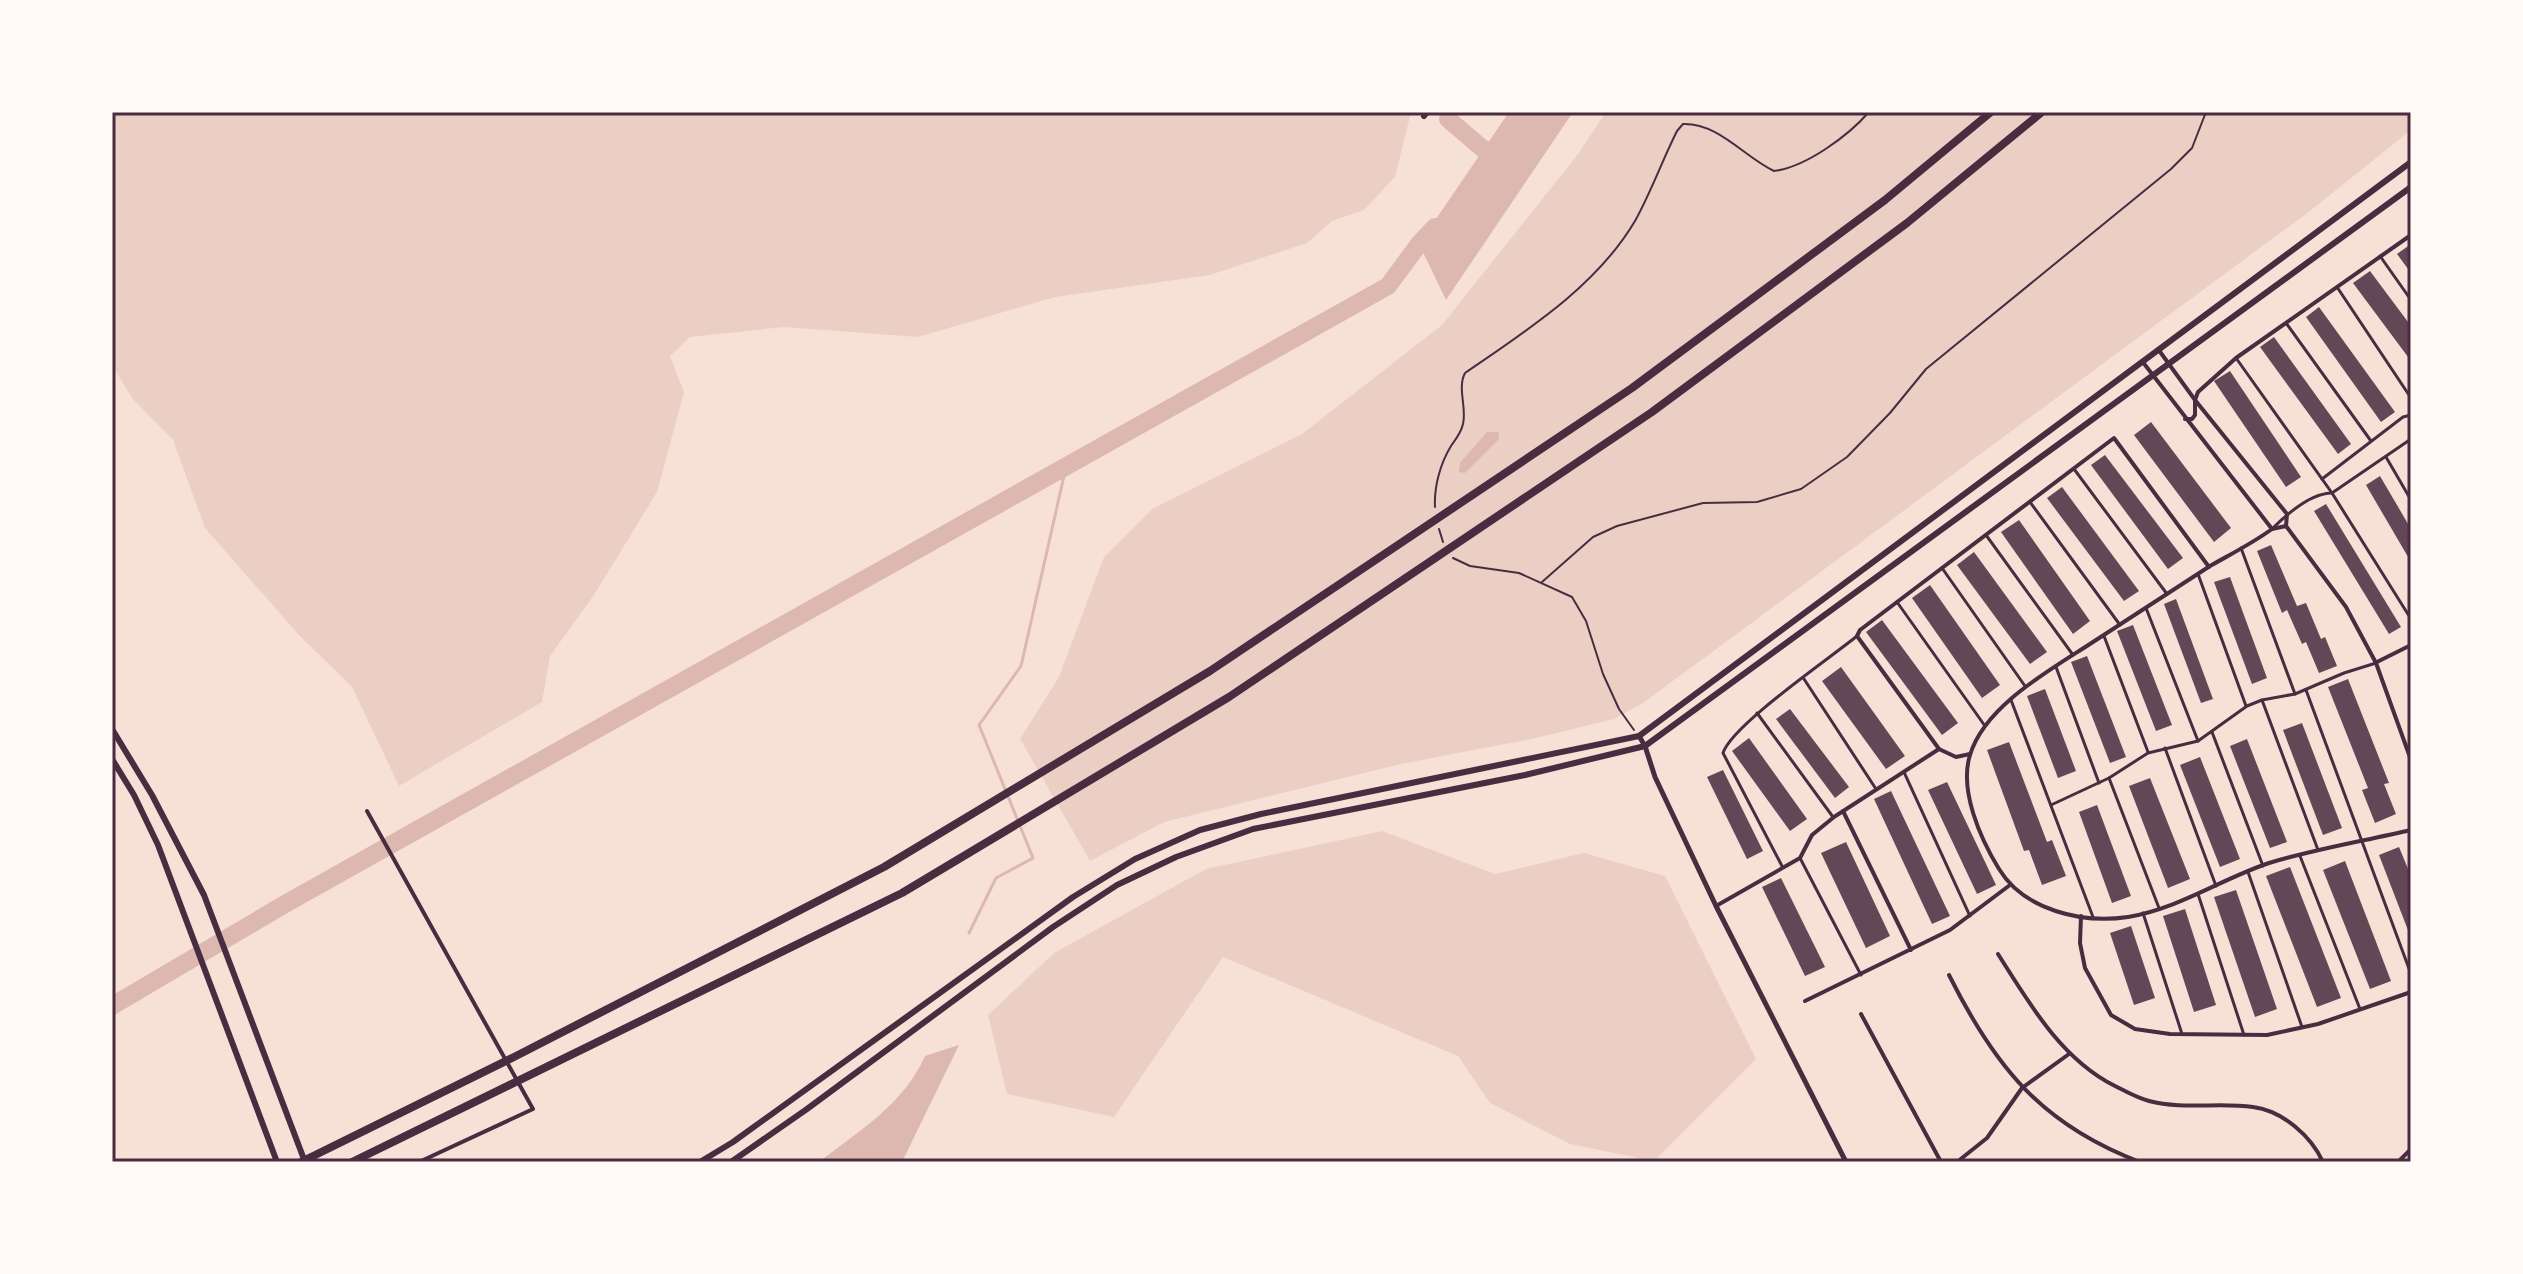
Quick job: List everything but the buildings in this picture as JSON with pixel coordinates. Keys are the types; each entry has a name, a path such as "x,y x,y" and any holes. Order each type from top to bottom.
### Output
{"highway":[{"path":"303,1162 884,867 1210,671 1632,388 1885,200 1991,112"},
{"path":"352,1162 902,893 1229,697 1652,412 1907,223 2042,112"}],"main road":[{"path":"700,1162 733,1142 1073,897 1135,859 1200,830 1261,814 1639,736 2411,162"},
{"path":"731,1162 1053,927 1117,885 1176,857 1253,829 1525,775 1645,746 2411,187"},
{"path":"112,729 152,795 204,895 303,1162"},
{"path":"112,759 134,795 158,845 277,1162"}],"street":[{"path":"2185,419 2192,419 2195,415 2198,392 2236,358 2411,235"},
{"path":"2380,256 2411,300"},
{"path":"2337,287 2411,398"},
{"path":"2286,323 2371,441"},
{"path":"2158,349 2287,514 2286,526 2346,607 2376,663 2411,760"},
{"path":"2236,358 2332,493 2411,619"},
{"path":"2142,361 2272,529"},
{"path":"2322,479 2403,417 2411,415"},
{"path":"1783,868 1723,753 1726,744 1757,713 1804,679 1857,636 1860,630 2114,438 2209,567"},
{"path":"2411,439 2332,493 2323,493 2287,514 2272,529 2026,687 1977,737 1965,776 1970,803 1997,866 2010,885 2024,897 2052,910 2093,919 2143,913 2263,866 2411,830"},
{"path":"2386,457 2411,500"},
{"path":"2074,469 2167,594"},
{"path":"2030,502 2120,625"},
{"path":"2272,529 2286,526"},
{"path":"1986,535 2073,655"},
{"path":"2241,548 2295,694"},
{"path":"1942,568 2026,687"},
{"path":"2198,574 2247,706"},
{"path":"1897,602 1986,727"},
{"path":"2146,608 2198,741"},
{"path":"1857,636 1939,749 1956,757 1970,754"},
{"path":"2104,636 2148,753"},
{"path":"2051,805 2109,778 2148,753 2198,741 2247,706 2306,690 2376,663 2411,645"},
{"path":"2056,667 2099,783"},
{"path":"1804,679 1876,789"},
{"path":"2306,690 2411,974"},
{"path":"2011,700 2093,919"},
{"path":"2262,700 2318,852"},
{"path":"1757,713 1834,817"},
{"path":"2212,732 2263,866"},
{"path":"1639,736 1716,906 1846,1162"},
{"path":"2165,748 2216,886"},
{"path":"1716,906 1800,858 1812,835 1834,817 1939,749"},
{"path":"1904,772 1970,916"},
{"path":"2109,778 2159,908"},
{"path":"367,811 533,1109 419,1162"},
{"path":"1843,811 1911,950"},
{"path":"2300,856 2360,1010"},
{"path":"1800,858 1861,975"},
{"path":"2248,872 2302,1027"},
{"path":"1805,1001 1950,930 2010,885"},
{"path":"2198,894 2244,1035"},
{"path":"2143,913 2182,1034"},
{"path":"2081,916 2080,943 2085,968 2111,1015 2135,1029 2182,1034 2267,1035 2360,1010 2411,992"},
{"path":"1998,954 2033,1009 2069,1053 2111,1085 2147,1101 2187,1106 2255,1107 2307,1135 2323,1162"},
{"path":"1949,975 1984,1038 2038,1104 2106,1149 2140,1162"},
{"path":"1861,1014 1941,1162"},
{"path":"1957,1162 1987,1138 2022,1088 2069,1053"},
{"path":"2398,1162 2411,1149"}],"path":[{"path":"1436,517 1434,492 1445,459 1463,425 1462,379 1465,373 1509,343 1594,275 1634,222 1683,124 1696,124 1726,139 1774,171 1797,167 1858,124 1869,112"},
{"path":"1541,584 1593,537 1617,526 1703,503 1757,502 1801,489 1847,457 1890,413 1926,369 2171,169 2192,148 2206,112"},
{"path":"1439,529 1447,549"},
{"path":"1452,558 1470,566 1519,573 1572,597 1586,621 1603,674 1619,709 1639,736"}],"shaded area":[{"path":"112,112 1411,112 1395,177 1364,210 1332,221 1307,243 1210,275 1055,297 918,337 784,327 690,337 670,356 684,392 657,492 594,595 550,656 542,702 399,786 352,687 298,634 205,528 173,440 132,398 112,365"},
{"path":"1509,112 1573,112 1446,300 1419,244"},
{"path":"1606,112 2411,112 2411,130 2310,211 1643,703 1614,719 1536,738 1401,764 1164,822 1090,861 1020,739 1059,677 1104,557 1152,509 1302,434 1442,325 1578,154"},
{"path":"1487,432 1498,432 1499,439 1465,473 1459,472 1460,463"},
{"path":"1382,831 1495,874 1584,853 1665,876 1756,1059 1654,1161 1570,1144 1490,1103 1458,1056 1223,957 1114,1117 1007,1094 988,1015 1054,953 1206,869"},
{"path":"959,1045 902,1162 819,1162 893,1102 925,1056"}],"waterway":[{"path":"1448,119 1483,149 1505,155"},
{"path":"112,1006 285,904 1388,286 1435,227"},
{"path":"969,933 996,878 1033,858 979,725 1021,666 1066,467"}]}
